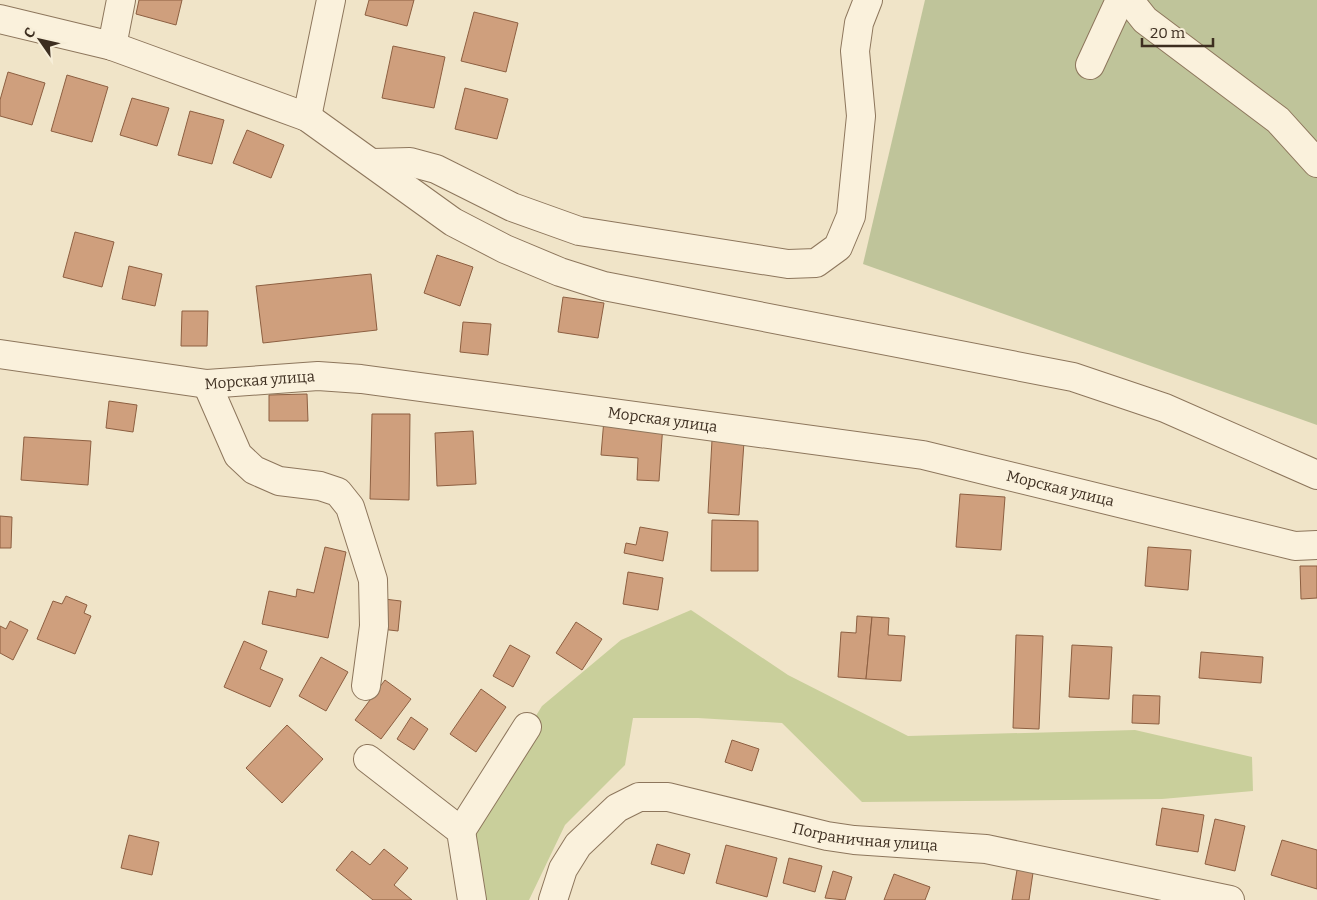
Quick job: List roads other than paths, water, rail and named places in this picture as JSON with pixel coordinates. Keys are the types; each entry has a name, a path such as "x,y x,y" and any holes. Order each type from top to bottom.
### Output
{"street":[{"path":"112,46 121,0"},
{"path":"306,117 331,0"},
{"path":"373,163 410,162 436,169 512,207 579,231 788,264 816,263 838,246 851,216 861,116 855,51 859,23 868,0"},
{"path":"1090,65 1120,0"},
{"path":"1129,0 1146,20 1278,120 1317,163"},
{"path":"0,19 112,46 306,117 373,163 453,222 505,249 560,272 604,286 1073,377 1165,408 1317,475"},
{"name":"Морская улица","path":"0,354 207,384 318,376 361,379 923,455 959,462 1294,546 1317,545"},
{"path":"207,384 238,455 254,470 278,481 320,486 338,492 350,507 373,580 374,626 366,686"},
{"path":"472,900 461,831 527,728"},
{"path":"368,759 461,831"},
{"name":"Пограничная улица","path":"553,900 563,869 578,845 617,808 639,797 668,797 827,836 854,840 986,849 1230,900"}]}
